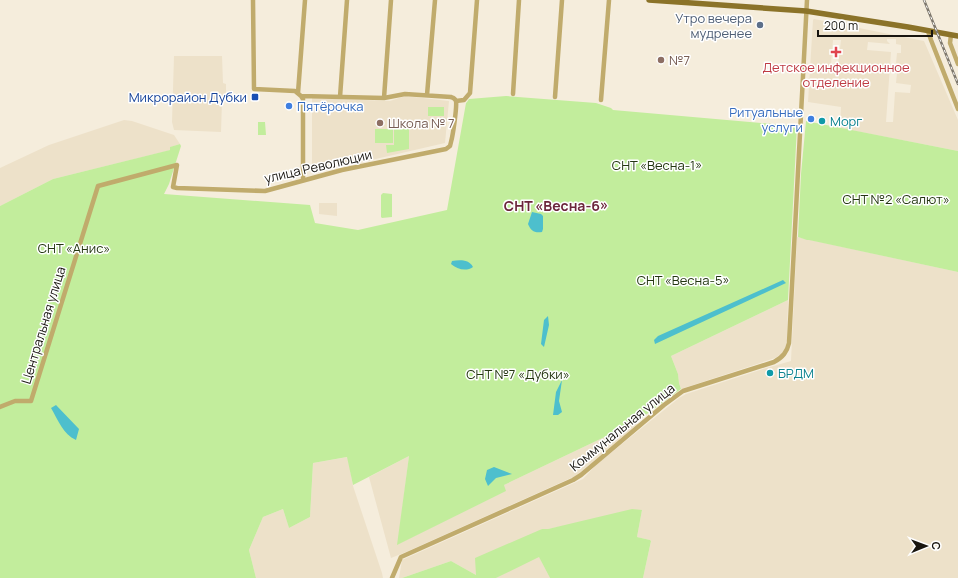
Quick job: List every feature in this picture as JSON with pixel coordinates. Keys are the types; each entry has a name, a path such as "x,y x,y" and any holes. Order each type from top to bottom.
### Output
{"main road":[{"path":"649,0 806,12 872,21 958,36"}],"street":[{"path":"252,0 254,89 295,91 303,99 303,180"},
{"path":"299,94 305,0"},
{"path":"340,97 347,0"},
{"path":"384,98 391,0"},
{"path":"427,95 434,0"},
{"path":"299,94 384,98 405,94 451,97 456,101 464,100 470,93 477,0"},
{"path":"512,94 519,0"},
{"path":"554,97 562,0"},
{"path":"602,100 602,76 609,0"},
{"name":"Коммунальная улица","path":"392,578 401,556 573,480 581,475 664,405 683,391 774,362 785,354 789,343 807,0"},
{"path":"928,30 958,109"},
{"path":"951,35 950,43 958,64"},
{"name":"улица Революции","path":"175,167 177,165 173,187 265,191 342,170 446,149 451,142 456,101"},
{"name":"Центральная улица","path":"0,407 15,400 30,402 98,186 175,167"}],"shaded area":[{"path":"813,20 924,41 958,120 958,151 840,128 841,107 808,102","holes":["887,39 896,39 896,44 901,45 901,53 897,53 896,63 898,64 896,83 911,85 910,93 895,92 893,122 886,122 891,52 867,50 868,42 890,44","833,40 841,40 838,65 831,64"]},
{"path":"174,56 222,56 223,83 226,84 226,101 222,101 221,132 174,130 172,122"},
{"name":"Школа № 7","path":"405,96 449,101 445,143 354,164 312,164 312,98 390,101"},
{"path":"124,120 132,121 174,135 180,144 171,147 171,150 53,179 0,206 0,168 49,145"},
{"path":"319,203 337,203 337,216 319,214"},
{"path":"797,237 958,272 958,578 643,578 651,541 637,537 642,510 542,529 476,575 451,561 399,578 402,560 583,479 597,464 686,394 791,361"},
{"path":"788,300 787,341 784,352 775,358 681,389 678,374 671,356"},
{"path":"636,422 639,426 582,473 391,558 369,477 409,456 398,544 505,491 504,485"},
{"path":"348,457 353,486 383,578 256,578 249,550 263,517 283,509 289,528 310,517 313,463"},
{"path":"539,556 550,578 496,578"}],"green space":[{"path":"506,96 596,103 613,110 797,126 788,300 671,356 678,374 681,389 636,422 504,485 506,491 397,545 409,456 353,485 347,457 313,463 310,517 289,528 283,509 263,517 249,550 256,578 0,578 0,206 53,179 170,150 170,147 180,144 181,146 169,184 164,194 310,205 315,223 358,230 447,210 466,103 469,99"},
{"path":"428,107 444,107 444,116 428,116"},
{"name":"СНТ №2 «Салют»","path":"806,121 958,151 958,272 798,237 801,174"},
{"path":"258,122 265,122 266,135 258,135"},
{"path":"375,129 393,129 393,143 375,143"},
{"path":"394,129 409,129 409,149 387,153 386,145 394,145"},
{"path":"383,193 392,194 392,217 381,217 381,195"},
{"path":"632,509 642,510 637,537 651,541 643,578 550,578 539,557 496,578 402,578 451,561 476,575 475,558 542,529 548,529"}],"water":[{"path":"532,212 543,216 542,232 535,232 528,224"},
{"path":"452,261 466,261 473,267 465,270 451,264"},
{"path":"783,280 786,283 655,344 654,340 658,336"},
{"path":"548,316 549,325 544,347 541,344 544,320"},
{"path":"562,380 559,401 562,412 558,415 553,415 556,392"},
{"path":"56,405 79,429 76,440 64,430 51,408"},
{"path":"494,467 512,474 496,478 488,486 485,479 487,470"}],"railway":[{"path":"924,0 958,84"}],"place":[{"name":"Утро вечера мудренее","path":"760,25"},
{"name":"Детское инфекционное отделение","path":"836,52"},
{"name":"№7","path":"661,60"},
{"name":"Микрорайон Дубки","path":"255,97"},
{"name":"Пятёрочка","path":"289,106"},
{"name":"Ритуальные услуги","path":"811,119"},
{"name":"Морг","path":"822,121"},
{"name":"Школа № 7","path":"380,123"},
{"name":"БРДМ","path":"770,373"}],"district":[{"name":"СНТ «Весна-6»","path":"556,206"}],"park label":[{"name":"СНТ «Весна-1»","path":"657,165"},
{"name":"СНТ «Анис»","path":"74,248"},
{"name":"СНТ «Весна-5»","path":"683,280"},
{"name":"СНТ №7 «Дубки»","path":"518,374"}]}
